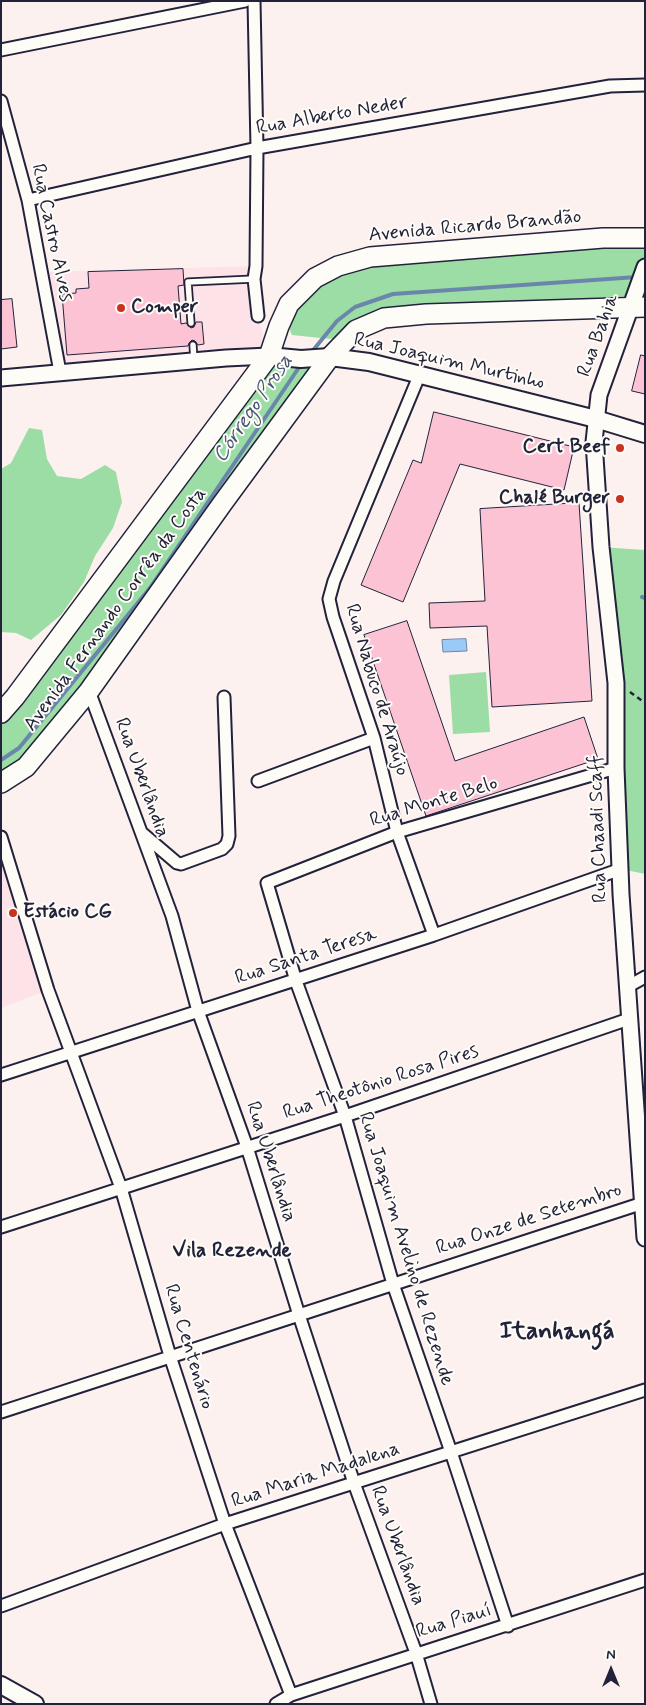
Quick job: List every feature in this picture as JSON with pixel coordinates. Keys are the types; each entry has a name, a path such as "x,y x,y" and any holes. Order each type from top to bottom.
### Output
{"main road":[{"name":"Avenida Ricardo Brandão","path":"273,356 279,326 290,304 315,278 338,266 370,257 389,255 603,238 645,238"},
{"path":"323,358 356,330 384,318 426,314 637,303"},
{"name":"Rua Joaquim Murtinho","path":"273,356 369,362 596,419 645,434"},
{"name":"Avenida Fernando Corrêa da Costa","path":"1,713 273,356"},
{"name":"Avenida Fernando Corrêa da Costa","path":"1,783 26,767 89,691 323,358"},
{"path":"1,1685 35,1704"}],"street":[{"path":"1,50 245,1"},
{"path":"254,1 257,148 256,266 254,279 258,316"},
{"name":"Rua Alberto Neder","path":"28,200 257,148 610,86 645,85"},
{"name":"Rua Castro Alves","path":"1,101 28,200 60,372"},
{"name":"Rua Bahia","path":"596,419 599,395 637,303 645,267"},
{"name":"Rua Joaquim Murtinho","path":"1,378 60,372 194,353 273,356"},
{"name":"Rua Nabuco de Araújo","path":"419,376 334,581 329,599 333,618 374,738 397,832 434,935"},
{"name":"Rua Chaadi Scaff","path":"596,419 594,442 601,547 616,683 616,768 621,894 645,1238"},
{"name":"Rua Uberlândia","path":"89,691 172,916 198,1011 247,1146 299,1315 354,1483 416,1653 431,1704"},
{"path":"141,833 177,864 222,849 227,844 229,836 224,697"},
{"path":"258,781 374,738"},
{"name":"Rua Monte Belo","path":"267,883 397,832 616,768"},
{"name":"Rua Centenário","path":"1,837 48,990 121,1188 170,1356 225,1524 291,1695"},
{"name":"Rua Santa Teresa","path":"1,1075 296,981 621,869"},
{"name":"Rua Joaquim Avelino de Rezende","path":"267,883 296,981 345,1116 393,1284 508,1626"},
{"path":"628,987 645,977"},
{"name":"Rua Theotônio Rosa Pires","path":"1,1226 345,1116 629,1019"},
{"name":"Rua Onze de Setembro","path":"1,1412 643,1203"},
{"name":"Rua Maria Madalena","path":"1,1606 225,1524 645,1390"},
{"name":"Rua Piauí","path":"276,1704 291,1695 645,1580"}],"lane":[{"path":"191,323 188,282 254,279"}],"shaded area":[{"path":"256,266 258,316 269,356 60,372 41,272"},
{"name":"Estácio CG","path":"1,837 48,990 1,1008"}],"green space":[{"path":"645,244 645,295 412,308 337,338 330,339 292,335 288,326 297,308 319,286 340,270 371,262"},
{"path":"269,356 330,357 89,691 1,783 1,713"},
{"path":"29,428 42,430 47,459 57,476 81,479 105,465 116,472 122,502 113,528 95,556 84,582 61,615 31,640 16,633 1,632 1,469 11,463"},
{"path":"601,547 645,550 645,874 621,869"},
{"path":"486,672 490,732 453,734 449,675"}],"water":[{"path":"466,639 467,651 443,652 442,640"}],"building":[{"name":"Comper","path":"183,269 184,285 178,286 181,324 186,323 191,328 194,327 196,322 202,322 204,344 198,345 192,340 188,346 67,355 62,294 76,293 76,289 89,288 88,272"},
{"path":"12,299 17,347 1,349 1,300"},
{"path":"641,355 645,356 645,394 632,391"},
{"path":"434,412 574,447 564,490 460,464 403,602 361,585 413,460 421,463"},
{"path":"579,503 592,701 492,707 487,626 430,628 429,603 485,601 480,509"},
{"path":"407,621 455,761 584,717 598,759 426,816 364,635"}],"waterway":[{"name":"Córrego Prosa","path":"310,354 337,321 355,307 393,294 637,277"},
{"name":"Córrego Prosa","path":"1,760 19,748 150,588 302,363"}],"place":[{"name":"Comper","path":"121,308"},
{"name":"Cert Beef","path":"620,448"},
{"name":"Chalé Burger","path":"620,499"},
{"name":"Estácio CG","path":"13,913"}],"district":[{"name":"Vila Rezende","path":"232,1252"},
{"name":"Itanhangá","path":"557,1333"}]}
